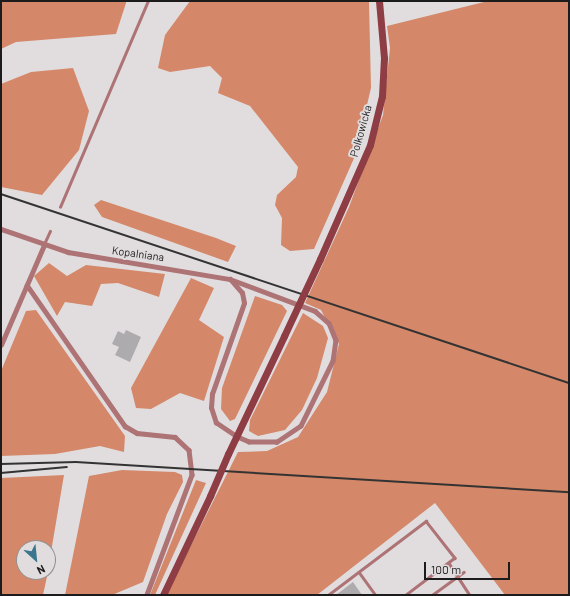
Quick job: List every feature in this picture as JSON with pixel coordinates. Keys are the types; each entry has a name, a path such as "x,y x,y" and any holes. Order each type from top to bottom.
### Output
{"main road":[{"name":"Polkowicka","path":"163,595 320,259 370,146 382,96 384,58 379,1"}],"street":[{"name":"Kopalniana","path":"1,228 44,245 80,255 187,269 230,279 315,311 329,323 336,340 333,361 301,426 277,442 249,442 237,437 216,423 211,408 212,394 244,303 242,293 230,279"},
{"path":"1,345 44,245"},
{"path":"27,285 124,426 137,433 175,438 189,450 192,475 147,595"}],"lane":[{"path":"60,207 148,1"},
{"path":"44,245 50,231"},
{"path":"328,595 426,521 455,558 406,595"},
{"path":"448,564 458,576 470,595"},
{"path":"359,572 376,595"},
{"path":"432,595 464,572"}],"shaded area":[{"path":"1,1 126,1 126,3 116,34 16,42 1,49"},
{"path":"190,1 369,1 371,88 355,156 314,249 290,251 281,245 282,218 275,205 277,195 296,177 298,167 250,106 218,93 222,78 210,66 170,72 158,68 165,35"},
{"path":"488,1 569,1 569,595 505,595 435,503 317,595 166,595 238,452 267,451 298,437 327,392 339,344 321,310 305,303 349,207 383,115 390,48 387,26"},
{"path":"73,68 89,111 79,150 42,195 1,187 1,84 31,72"},
{"path":"101,200 236,246 228,262 102,217 94,205"},
{"path":"49,263 67,276 86,265 165,274 159,297 118,283 101,284 92,306 65,302 57,316 34,276"},
{"path":"191,278 214,288 199,320 224,337 204,401 180,393 151,409 136,408 131,388"},
{"path":"255,296 282,305 287,311 235,419 230,421 221,409 222,388"},
{"path":"36,310 125,436 124,452 100,446 55,454 1,456 1,371 26,311"},
{"path":"303,313 323,326 328,338 317,378 302,410 285,430 258,436 249,431 250,420"},
{"path":"122,470 175,472 182,475 183,482 167,514 143,582 112,595 65,595 89,476"},
{"path":"64,475 53,540 16,540 16,580 46,580 43,595 1,595 1,478"},
{"path":"196,480 206,483 155,595 150,595"}],"building":[{"path":"126,330 141,337 130,362 115,355 119,347 112,344 118,331 124,334"},
{"path":"353,582 362,595 336,595"}],"railway":[{"path":"1,194 569,383"},
{"path":"1,464 76,462 569,492"},
{"path":"1,473 67,467"}]}
